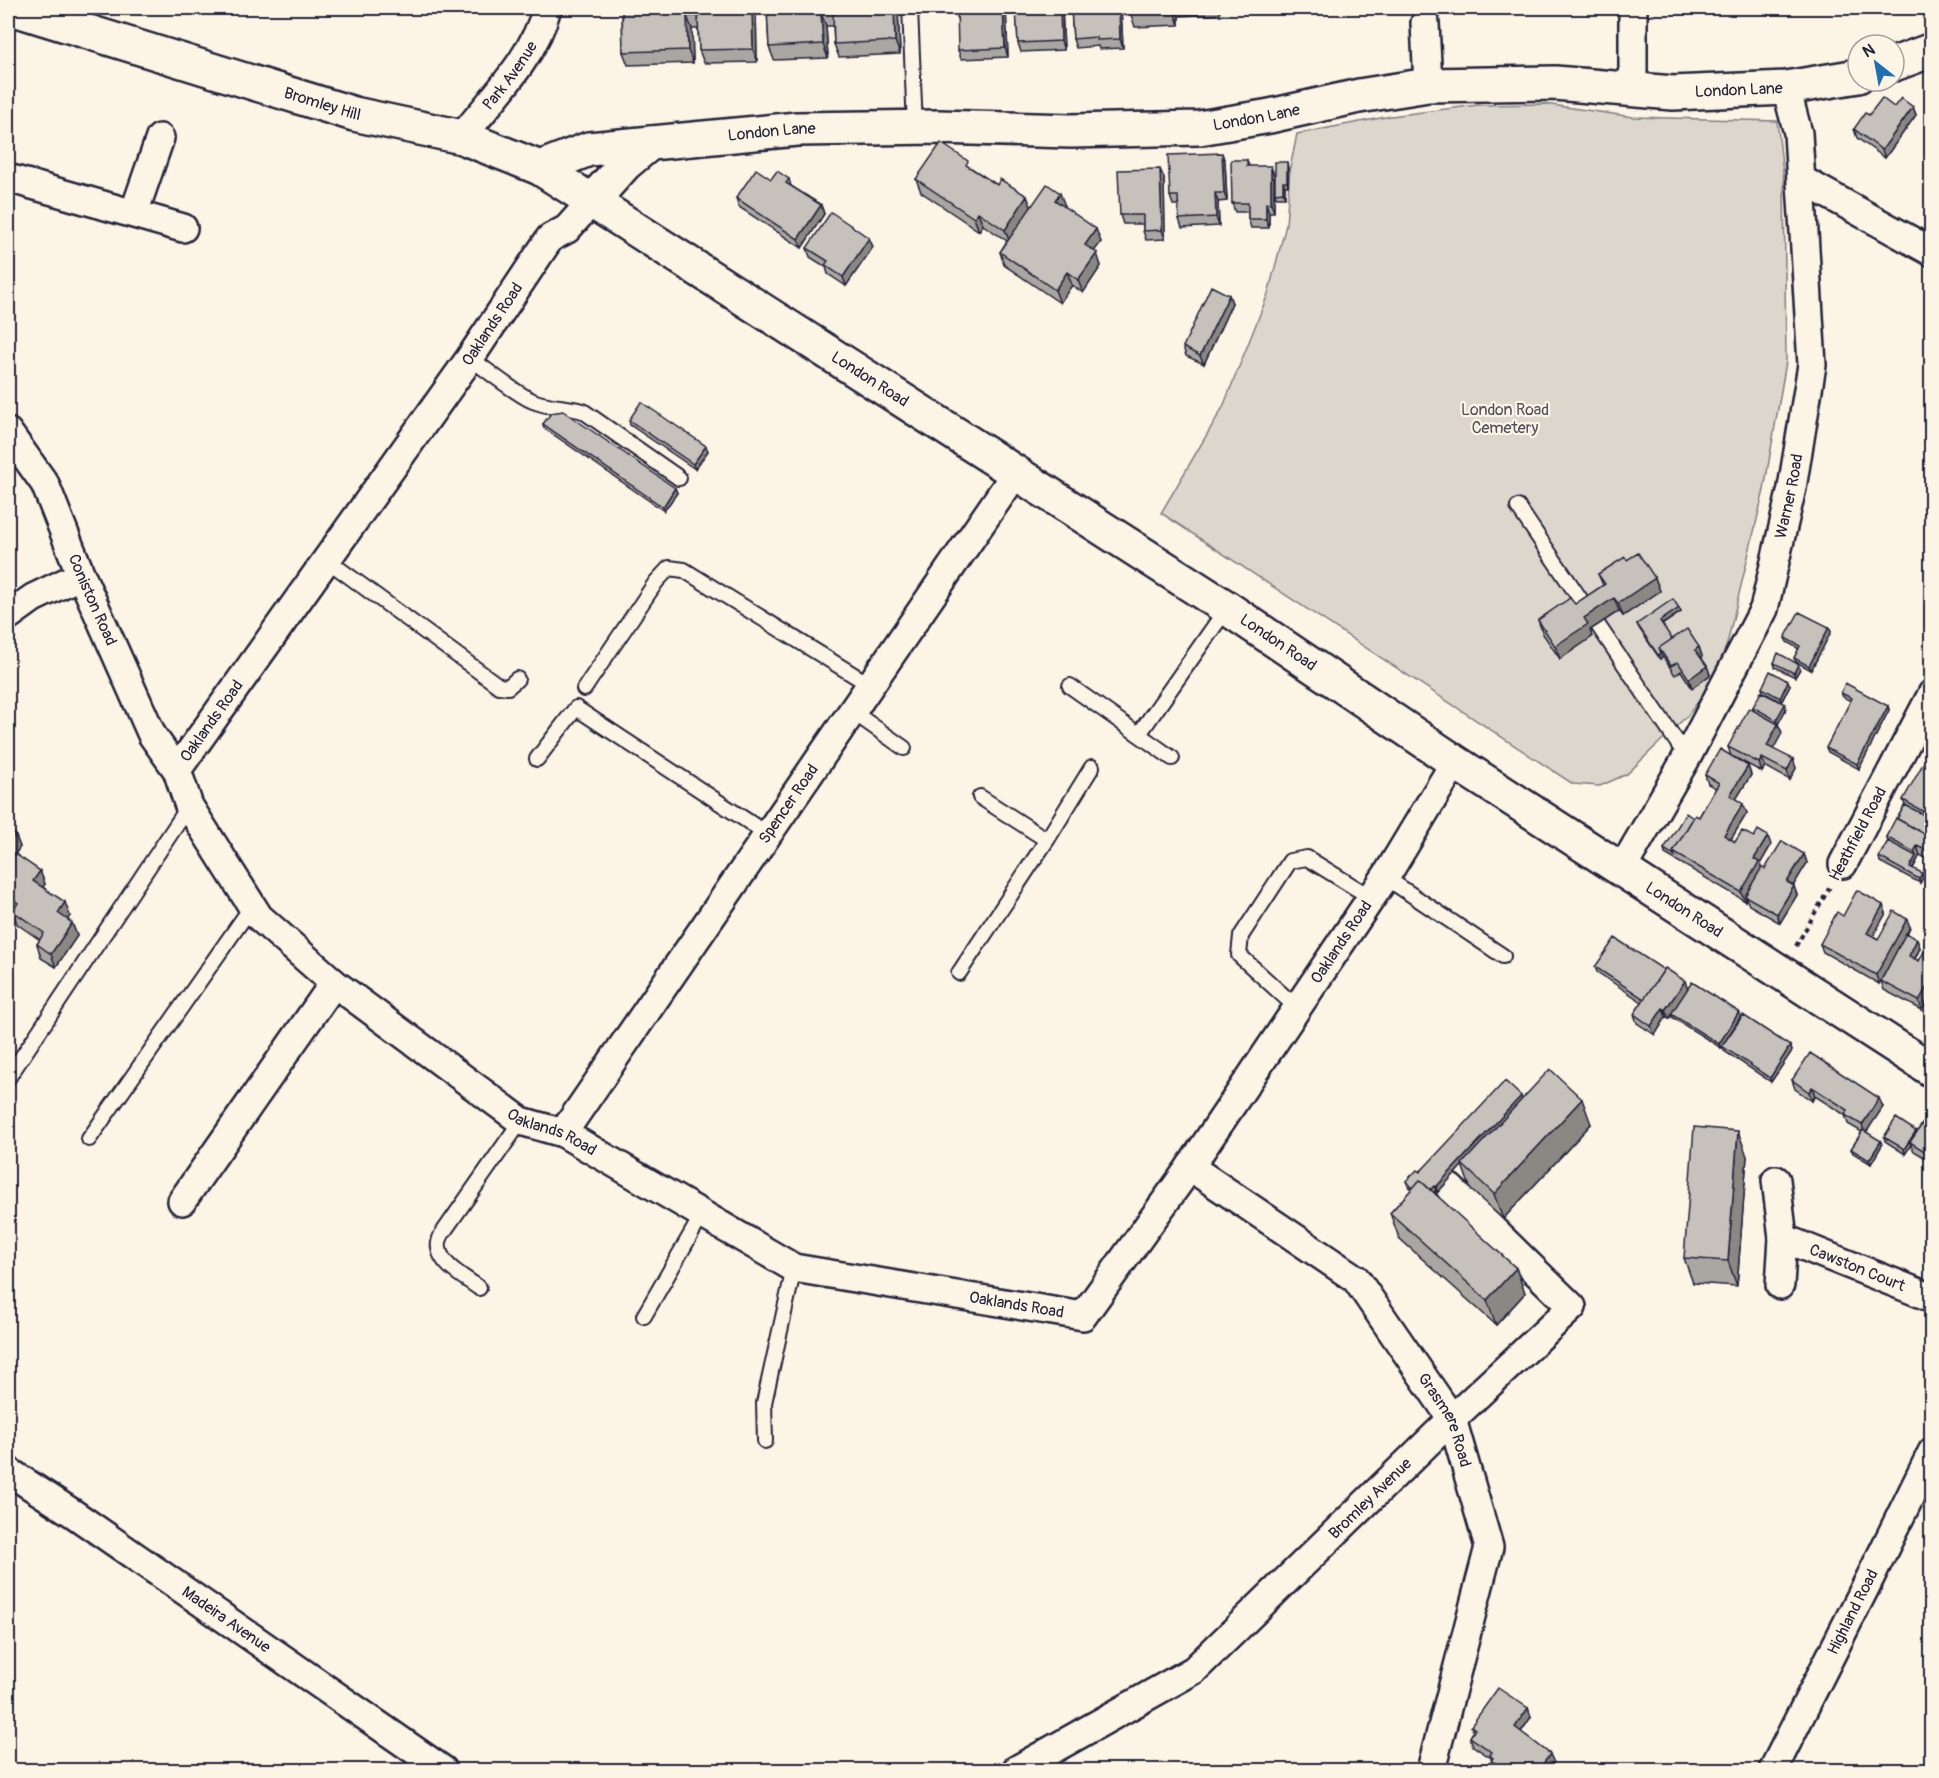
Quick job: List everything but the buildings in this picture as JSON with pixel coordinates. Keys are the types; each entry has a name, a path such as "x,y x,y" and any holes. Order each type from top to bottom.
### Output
{"main road":[{"name":"Bromley Hill","path":"11,8 354,114 462,137 540,168 621,220"},
{"path":"1906,60 1932,50"},
{"name":"London Lane","path":"540,168 589,149 797,129 915,128 1071,131 1199,128 1270,116 1359,96 1428,85 1555,83 1673,93 1786,88 1846,78"},
{"path":"591,202 625,164 650,143"},
{"name":"London Road","path":"621,220 1227,608 1455,762 1932,1070"}],"street":[{"name":"Park Avenue","path":"462,137 513,74 530,46 546,8"},
{"path":"1633,8 1633,90"},
{"path":"1425,23 1428,85"},
{"name":"Warner Road","path":"1622,869 1687,757 1764,609 1792,488 1812,365 1798,133 1786,88"},
{"path":"134,213 160,138"},
{"path":"8,178 183,228"},
{"path":"1802,180 1932,252"},
{"name":"Oaklands Road","path":"591,202 567,229 550,238 474,353 177,770 189,806 259,916 334,983 521,1121 562,1133 794,1268 1083,1316 1190,1167 1297,1008 1378,887 1455,762"},
{"name":"Coniston Road","path":"8,432 45,484 81,575 152,735 177,770"},
{"name":"Spencer Road","path":"562,1133 1015,474"},
{"path":"8,616 33,598 81,575"},
{"name":"Heathfield Road","path":"1843,864 1932,694"},
{"path":"182,1201 334,983"},
{"name":"Grasmere Road","path":"1190,1167 1356,1279 1452,1419 1489,1547 1431,1770"},
{"path":"1776,1180 1783,1238 1780,1285"},
{"name":"Bromley Avenue","path":"1016,1770 1194,1670 1452,1419 1572,1307 1450,1188"},
{"name":"Cawston Court","path":"1783,1238 1932,1298"},
{"name":"Highland Road","path":"1773,1770 1932,1452"},
{"name":"Madeira Avenue","path":"8,1471 443,1770"}],"lane":[{"path":"910,8 915,128"},
{"path":"474,353 531,400 555,408 571,407 583,411 680,477"},
{"path":"1518,507 1687,757"},
{"path":"327,560 499,686 508,687 517,679"},
{"path":"584,688 656,582 669,568 684,570 870,685"},
{"path":"1139,734 1227,608"},
{"path":"1070,686 1172,758"},
{"path":"537,759 576,708 767,834"},
{"path":"852,712 904,748"},
{"path":"959,973 1092,767"},
{"path":"980,797 1047,840"},
{"path":"8,1078 189,806"},
{"path":"1297,1008 1239,954 1241,936 1290,861 1307,858 1378,887 1503,956"},
{"path":"89,1139 252,906"},
{"path":"479,1288 450,1267 441,1257 438,1247 442,1234 521,1121"},
{"path":"644,1316 702,1215"},
{"path":"765,1441 764,1403 794,1268"}],"path":[{"name":"Heathfield Road","path":"1781,973 1843,864"}],"green space":[{"name":"London Road Cemetery","path":"1545,104 1633,117 1777,121 1784,181 1786,362 1764,490 1727,644 1711,685 1688,715 1627,774 1600,786 1573,784 1161,513 1223,407 1268,294 1286,225 1290,168 1297,134 1391,116 1478,105"}]}
